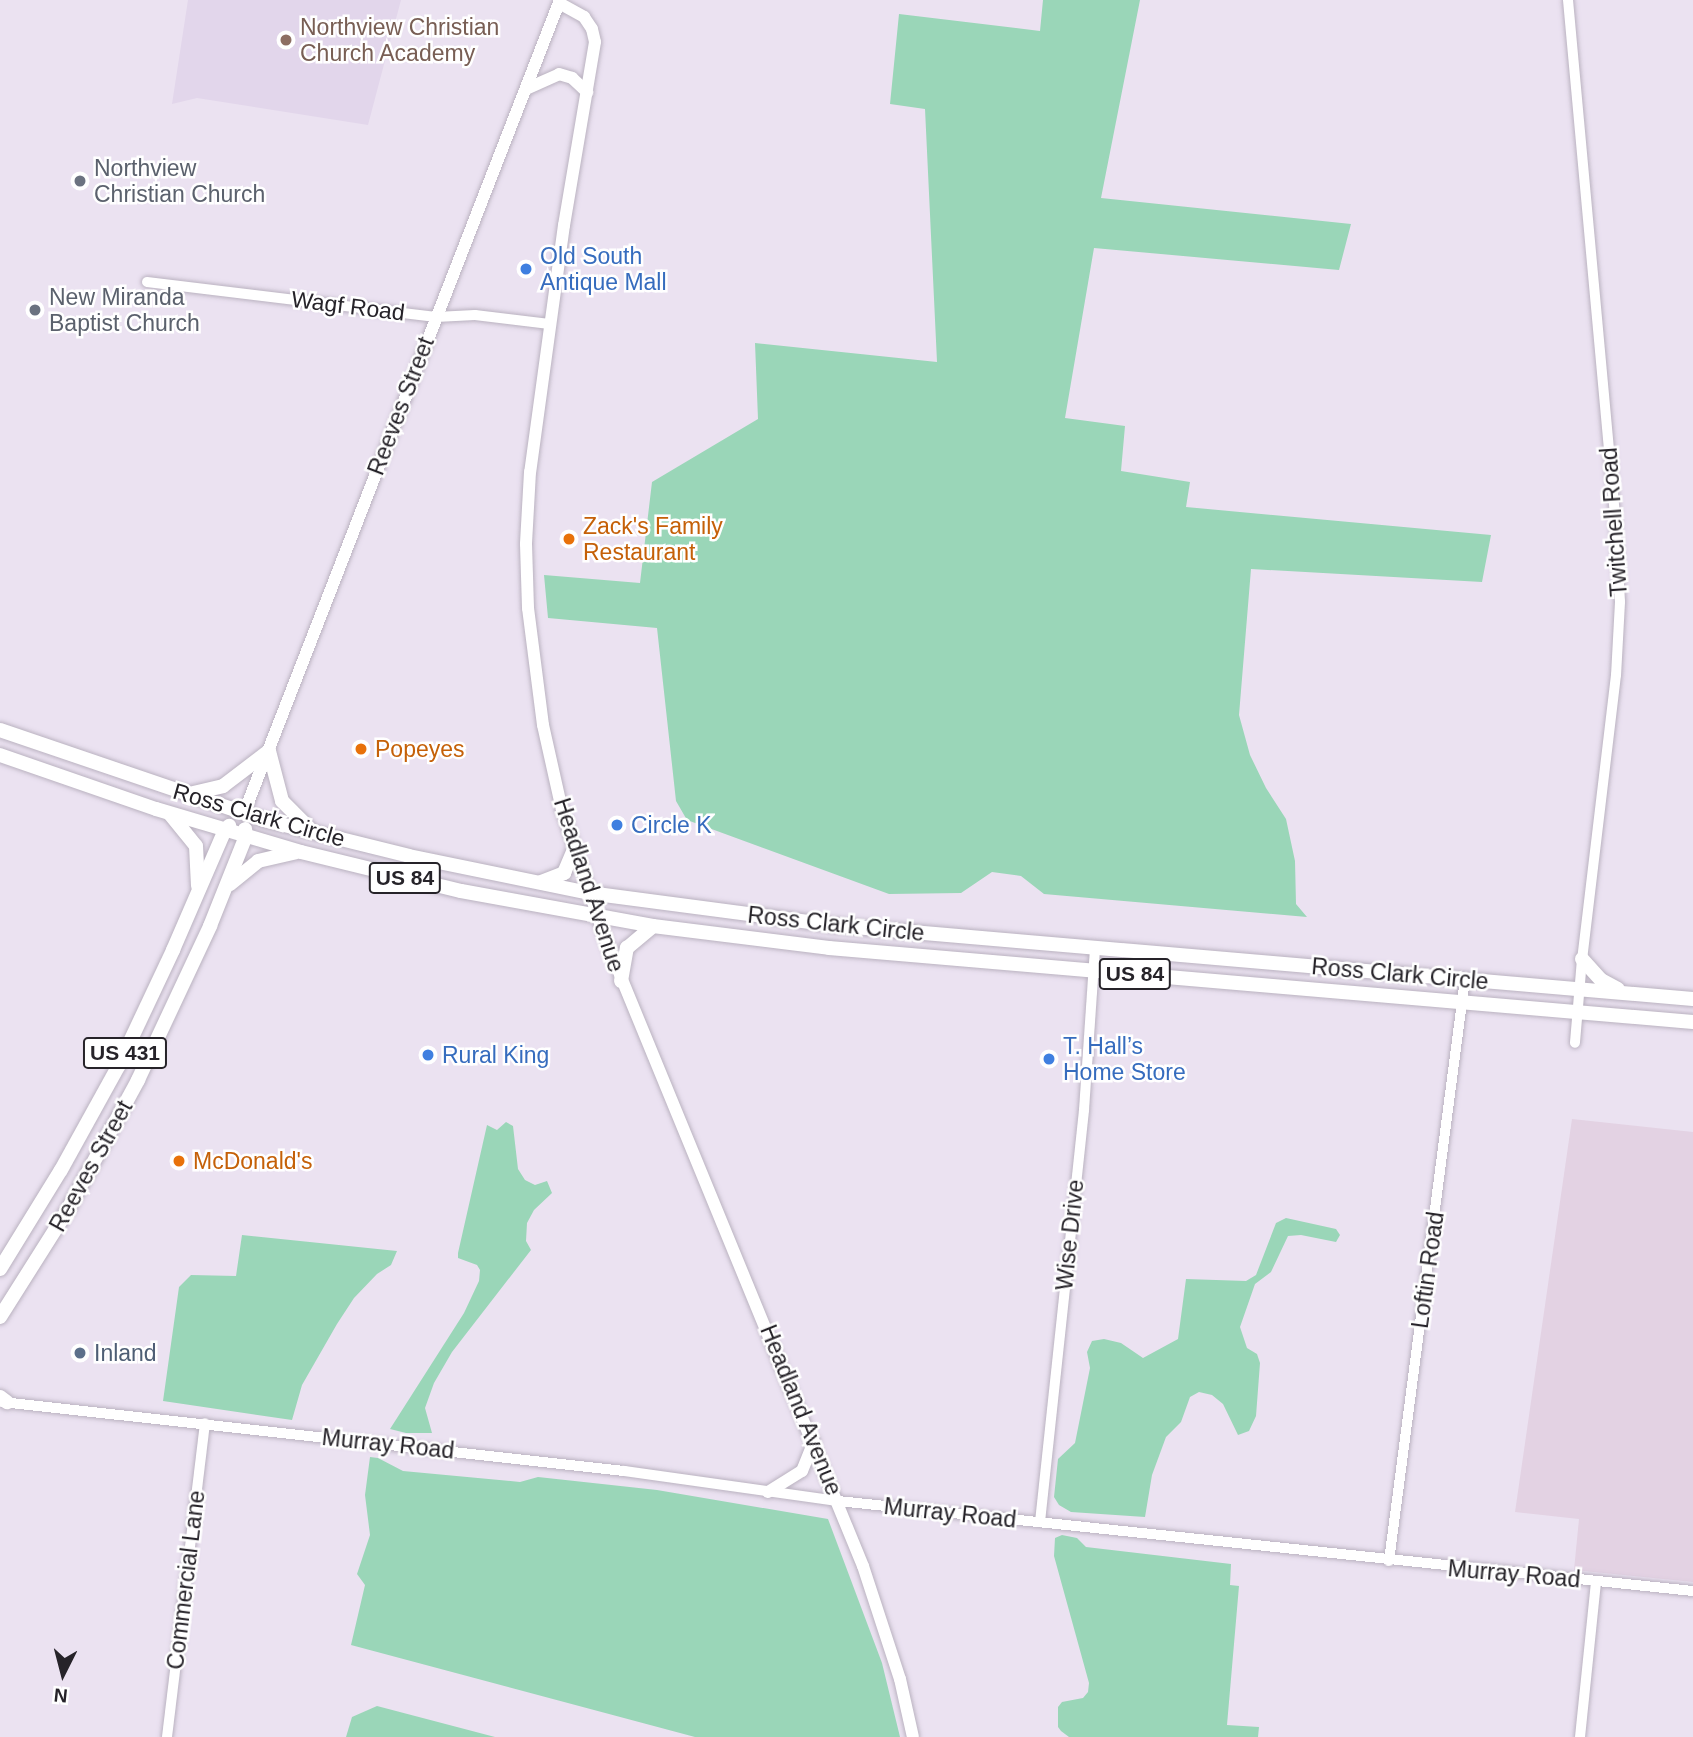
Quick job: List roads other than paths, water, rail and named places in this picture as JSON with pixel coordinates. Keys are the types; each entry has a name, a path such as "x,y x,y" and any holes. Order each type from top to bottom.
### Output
{"highway":[{"name":"Ross Clark Circle","path":"0,730 184,795 244,813 315,832 589,893 797,922 1693,999"},
{"path":"184,795 223,786 269,751 282,801 293,815 315,832"},
{"name":"Ross Clark Circle","path":"0,755 169,813 301,852 450,888 653,926 794,945 1693,1022"},
{"name":"US 431","path":"169,813 196,846 199,863 198,896"},
{"name":"Reeves Street","path":"0,1269 103,1096 198,896 225,830 244,813"},
{"name":"Reeves Street","path":"0,1317 50,1241 100,1153 181,990 246,836 244,813"},
{"path":"536,883 564,873 574,850"},
{"path":"226,888 258,861 301,852"},
{"path":"621,981 627,948 653,926"},
{"path":"1582,959 1601,980 1626,993"}],"main road":[{"name":"Reeves Street","path":"244,813 526,89 556,1"},
{"name":"Headland Avenue","path":"556,1 578,11 589,23 594,35 549,324 530,472 527,586 543,724 574,850 597,917 621,981 838,1501 890,1646 913,1737"},
{"path":"526,89 559,74 572,78 587,92"},
{"path":"768,1492 802,1471 814,1441"}],"street":[{"name":"Twitchell Road","path":"1568,0 1615,515 1620,602 1616,676 1578,989 1575,1043"},
{"name":"Wagf Road","path":"147,282 436,317 475,315 549,324"},
{"name":"Wise Drive","path":"1040,1522 1084,1110 1096,948"},
{"name":"Loftin Road","path":"1389,1561 1465,979"},
{"name":"Murray Road","path":"2,1400 637,1472 838,1501 1693,1591"},
{"name":"Commercial Lane","path":"167,1737 205,1423"},
{"path":"1580,1737 1596,1582"}],"place":[{"name":"Northview Christian Church Academy","path":"286,40"},
{"name":"Northview Christian Church","path":"80,181"},
{"name":"Old South Antique Mall","path":"526,269"},
{"name":"New Miranda Baptist Church","path":"35,310"},
{"name":"Zack's Family Restaurant","path":"569,539"},
{"name":"Popeyes","path":"361,749"},
{"name":"Circle K","path":"617,825"},
{"name":"Rural King","path":"428,1055"},
{"name":"T. Hall’s Home Store","path":"1049,1059"},
{"name":"McDonald's","path":"179,1161"},
{"name":"Inland","path":"80,1353"}]}
